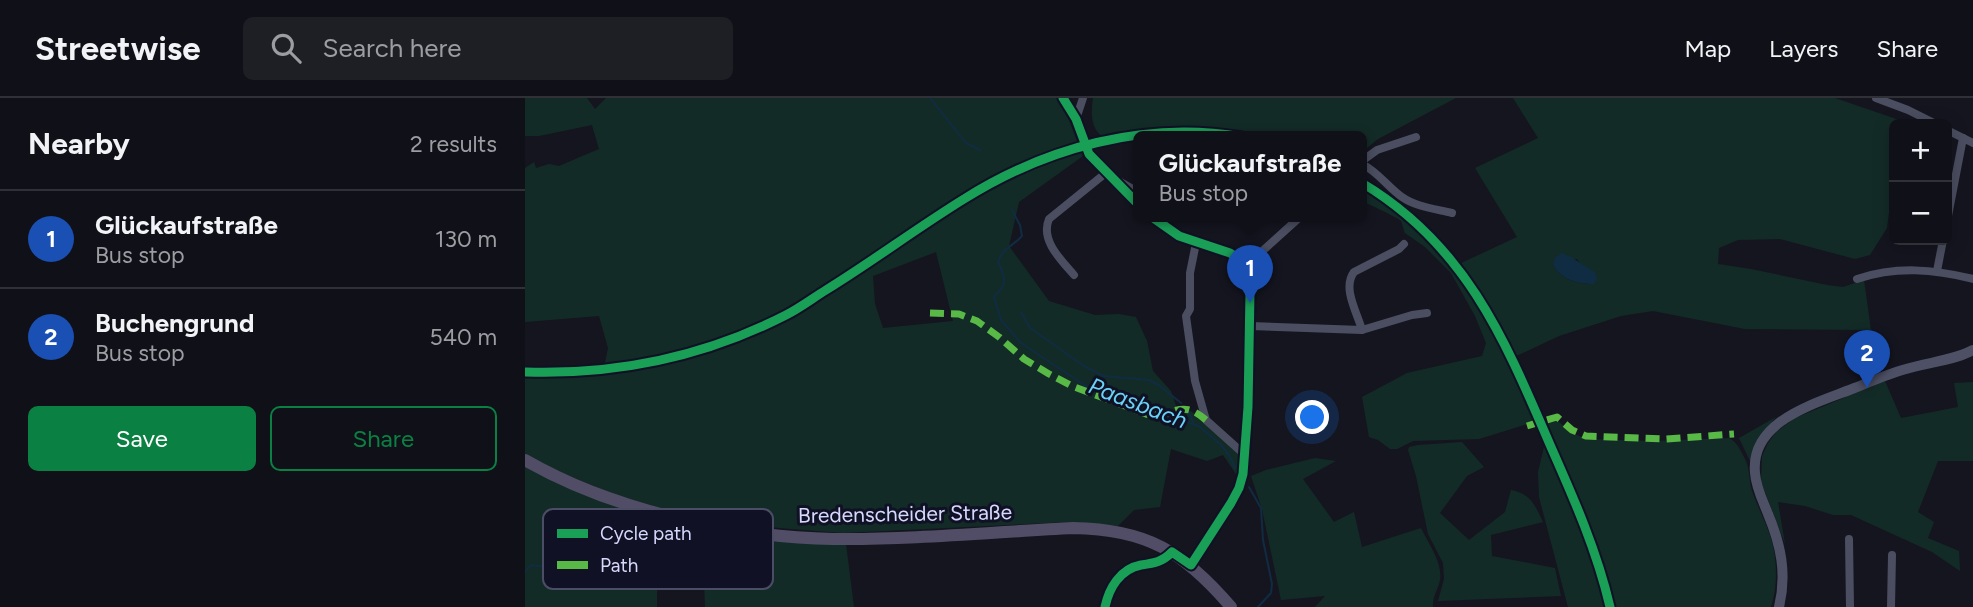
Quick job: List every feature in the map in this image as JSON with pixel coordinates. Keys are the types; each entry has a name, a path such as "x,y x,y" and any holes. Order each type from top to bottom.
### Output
{"main road":[{"path":"1779,607 1783,576 1781,551 1755,473 1758,452 1767,434 1793,414 1828,398 1904,369 1963,355 1973,350"},
{"name":"Bredenscheider Straße","path":"525,460 584,488 644,509"},
{"name":"Bredenscheider Straße","path":"773,534 851,539 1089,528 1131,534 1172,552 1191,565 1231,607"}],"street":[{"path":"1063,98 1076,119 1089,154 1133,199"},
{"path":"1076,119 1083,98"},
{"path":"1876,98 1926,119"},
{"path":"1952,132 1973,143"},
{"path":"1367,158 1377,150 1416,137"},
{"path":"1952,195 1963,138"},
{"path":"1367,166 1404,198 1421,206 1452,213"},
{"path":"1110,175 1133,189"},
{"path":"1074,275 1055,252 1046,236 1046,227 1049,219 1110,175"},
{"path":"1159,222 1179,236 1230,253 1244,264 1250,292 1244,471 1235,495 1191,565"},
{"path":"1244,264 1294,222"},
{"path":"1196,243 1190,273 1190,309 1186,316 1195,381 1206,420 1245,455"},
{"path":"1362,330 1349,288 1350,278 1354,272 1404,244"},
{"path":"1937,271 1942,245"},
{"path":"1857,279 1911,270 1937,271 1973,279"},
{"path":"1249,326 1362,330 1427,313"},
{"path":"1849,539 1850,607"},
{"path":"1105,607 1112,587 1125,572 1139,566 1158,563 1172,552"},
{"path":"1891,607 1892,555"}],"green space":[{"path":"525,98 587,98 595,109 606,98 1056,98 1067,115 1083,156 1019,202 1009,246 1049,301 1095,315 1119,314 1136,317 1147,341 1153,371 1171,391 1177,409 1165,414 1187,409 1197,415 1241,455 1238,477 1223,455 1207,461 1171,449 1160,507 1134,510 1118,526 1070,522 843,533 773,527 773,509 663,509 613,494 541,464 525,454 525,373 556,376 603,373 608,348 599,316 525,322 525,168 534,162 536,168 549,164 559,166 599,149 592,125 539,136 525,136","holes":["936,252 953,321 883,328 875,304 873,276"]},
{"path":"1093,98 1456,98 1378,139 1367,148 1367,131 1189,129 1133,131 1133,134 1104,138 1096,130 1092,115"},
{"path":"1513,98 1835,98 1896,119 1889,119 1887,228 1870,255 1855,259 1780,239 1738,240 1719,248 1718,264 1843,287 1864,280 1871,330 1745,329 1653,311 1621,316 1559,336 1512,358 1477,291 1459,264 1517,237 1475,168 1538,138","holes":["1577,259 1594,284 1582,283 1561,274 1553,265"]},
{"path":"1367,191 1403,214 1448,259 1497,337 1537,421 1479,439 1413,441 1397,449 1390,449 1369,437 1362,397 1407,373 1482,356 1486,343 1475,316 1451,273 1425,247 1405,233 1401,221 1367,203"},
{"path":"1885,381 1901,418 1958,407 1954,383 1973,382 1973,461 1938,461 1918,512 1934,522 1928,538 1959,551 1960,571 1932,552 1851,515 1833,515 1805,506 1778,502 1785,544 1761,482 1762,456 1768,443 1776,432 1795,418"},
{"path":"1776,417 1760,435 1750,461 1739,438"},
{"path":"1552,420 1587,439 1653,441 1729,438 1734,442 1747,463 1752,491 1774,549 1776,577 1771,607 1612,607 1593,544 1541,422"},
{"path":"1546,439 1581,522 1609,607 1568,607 1539,497 1538,472"},
{"path":"1462,442 1484,467 1467,476 1440,513 1469,540 1505,512 1511,490 1528,497 1543,522 1491,535 1492,556 1555,568 1561,596 1438,601 1444,579 1443,563 1428,534 1408,450 1409,447 1418,445"},
{"path":"1315,458 1336,461 1303,479 1334,522 1354,512 1362,547 1421,528 1437,560 1440,574 1433,607 1315,607 1325,596 1281,600 1262,509 1251,476"},
{"path":"525,466 573,490 632,509 543,509 543,589 657,589 657,607 525,607"},
{"path":"773,539 808,544 846,544 854,607 705,607 704,589 773,589"}],"water":[{"path":"1561,253 1595,272 1597,279 1594,284 1565,278 1556,270 1553,265 1555,258"}],"waterway":[{"name":"Paasbach","path":"930,98 966,143 980,150"},
{"name":"Paasbach","path":"1012,210 1022,236 998,261 1004,284 994,297 1001,320 1021,343 1086,386 1141,404 1153,412 1199,426 1220,444 1235,468"},
{"path":"1021,312 1030,328 1084,366 1104,376 1149,380 1181,403"},
{"path":"1188,411 1193,422"},
{"name":"Paasbach","path":"1249,487 1261,508 1263,540 1272,584 1271,593 1258,607"},
{"path":"525,571 532,565 543,567"}],"marked path":[{"path":"930,313 959,314 977,321 1024,359 1072,386 1146,414 1163,414 1182,409 1197,413 1206,420"},
{"path":"1527,426 1557,417 1572,430 1586,436 1666,439 1734,434"}],"cycle path":[{"path":"1063,98 1076,119 1089,154 1133,199"},
{"path":"525,372 593,370 659,360 755,330 801,306 929,221 995,181 1062,152 1133,136"},
{"path":"1367,186 1398,208 1429,235 1478,298 1517,369 1568,486 1592,545 1610,607"},
{"path":"1105,607 1117,580 1134,567 1158,562 1172,552 1191,565 1231,503 1243,474 1248,407 1250,292 1244,264 1230,253 1179,236 1159,222"}],"place":[{"name":"Glückaufstraße","path":"1250,303"},
{"name":"Buchengrund","path":"1867,388"}]}
